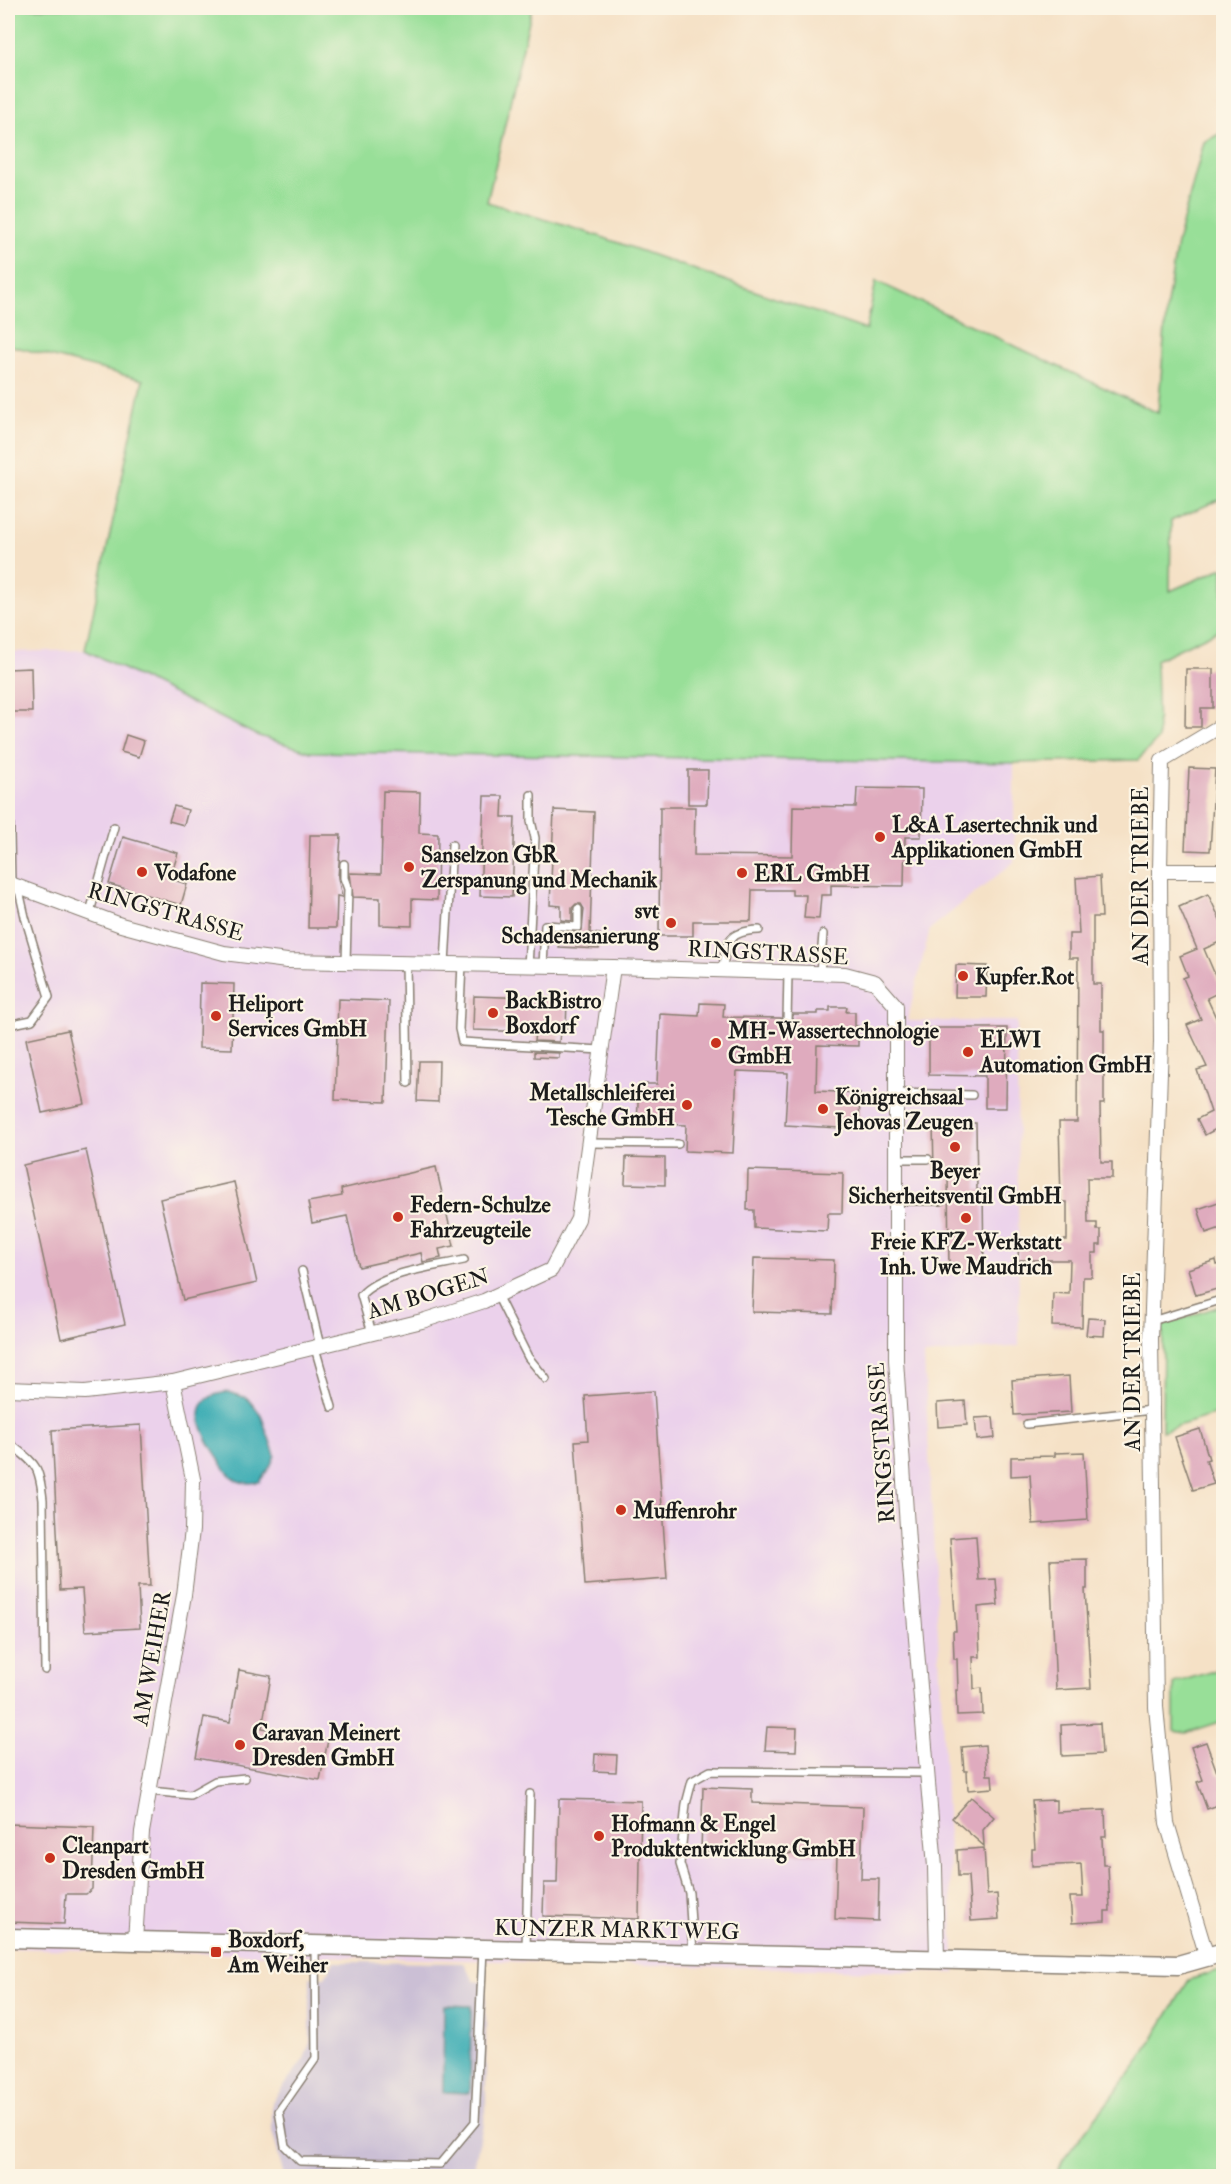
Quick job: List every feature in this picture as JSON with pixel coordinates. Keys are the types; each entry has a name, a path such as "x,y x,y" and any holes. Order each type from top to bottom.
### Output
{"street":[{"name":"AN DER TRIEBE","path":"1215,1954 1167,1823 1156,1707 1152,1321 1161,1042 1162,761 1224,724"},
{"path":"1160,872 1224,871"},
{"name":"RINGSTRASSE","path":"12,884 122,925 224,953 287,961 845,974 875,982 896,1006 896,1360 935,1867 937,1960"},
{"name":"AM BOGEN","path":"8,1389 85,1392 173,1382 422,1321 484,1301 550,1270 578,1219 613,967"},
{"name":"AM WEIHER","path":"135,1941 142,1832 184,1595 192,1530 193,1479 173,1382"},
{"name":"KUNZER MARKTWEG","path":"8,1938 1178,1965 1215,1954"}],"lane":[{"path":"8,734 12,884 25,917 49,997 32,1020 8,1025"},
{"path":"528,967 535,838 531,821 531,795"},
{"path":"90,912 114,827"},
{"path":"445,963 452,845"},
{"path":"344,864 344,878 348,889 346,962"},
{"path":"543,967 545,925 578,927 578,909"},
{"path":"723,970 725,946 744,930 759,930"},
{"path":"820,973 823,934"},
{"path":"406,962 408,1083"},
{"path":"462,964 459,1029 462,1042 601,1050"},
{"path":"787,1022 788,972"},
{"path":"896,1093 972,1095"},
{"path":"588,1143 678,1144"},
{"path":"896,1159 928,1159"},
{"path":"895,1201 941,1201"},
{"path":"372,1333 361,1295 368,1287 406,1273 464,1260"},
{"path":"302,1271 332,1407"},
{"path":"497,1295 528,1357 546,1379"},
{"path":"1152,1321 1224,1299"},
{"path":"1027,1424 1152,1410"},
{"path":"8,1442 33,1462 40,1475 43,1500 45,1670"},
{"path":"693,1954 689,1893 680,1864 686,1804 692,1781 710,1771 928,1773"},
{"path":"150,1791 190,1795 215,1781 245,1778"},
{"path":"526,1950 530,1794"},
{"path":"315,1945 316,2058 279,2111 285,2146 300,2161 440,2164 475,2122 483,1949"}],"shaded area":[{"path":"85,650 256,735 311,752 1014,763 1014,862 930,929 907,1021 1017,1021 1019,1346 924,1355 955,1973 8,1948 8,652"},
{"path":"334,1962 464,1963 474,1981 486,1983 486,2111 472,2176 284,2176 272,2131 272,2102 304,2059 310,2042 310,1977 325,1977"}],"green space":[{"path":"8,8 532,8 487,202 596,235 866,330 876,281 1158,413 1167,304 1177,243 1204,142 1223,132 1223,498 1171,521 1170,591 1223,568 1223,628 1156,660 1158,739 1138,760 1014,763 311,752 256,735 85,650 143,380 8,345"},
{"path":"1223,1305 1223,1412 1162,1431 1163,1325"},
{"path":"1223,1668 1223,1721 1186,1733 1174,1731 1174,1683"},
{"path":"1223,1969 1223,2176 1056,2176 1063,2160 1138,2063 1189,1980"}],"water":[{"path":"229,1392 247,1398 261,1415 275,1455 270,1467 259,1482 241,1482 230,1475 210,1444 201,1424 200,1415 206,1400"},
{"path":"444,2005 471,2006 470,2093 443,2092"}],"building":[{"path":"31,668 32,712 8,712 8,669"},
{"path":"1186,669 1213,669 1213,708 1201,708 1201,727 1185,727"},
{"path":"126,735 144,741 139,757 121,752"},
{"path":"1189,768 1215,769 1210,851 1185,850"},
{"path":"688,770 708,770 707,804 688,804"},
{"path":"857,788 922,789 921,837 905,837 904,886 831,885 831,895 821,895 819,919 804,918 806,895 792,895 792,890 752,890 751,921 693,921 693,936 659,936 660,807 695,807 694,855 792,856 793,806 856,807"},
{"name":"Sanselzon GbR Zerspanung und Mechanik","path":"383,791 420,792 419,833 438,834 437,900 412,899 412,926 380,925 380,898 353,897 350,873 381,874"},
{"path":"484,796 503,796 502,817 515,817 512,897 480,896"},
{"path":"174,806 188,810 184,825 169,821"},
{"path":"554,810 594,812 590,933 600,934 599,949 559,947 560,932 578,933 582,930 584,909 581,904 576,904 572,908 572,921 561,920 561,906 550,905"},
{"path":"310,835 341,835 338,878 342,897 337,896 336,928 308,928"},
{"name":"Vodafone","path":"123,837 178,853 170,879 187,884 181,905 109,884"},
{"path":"1100,876 1102,917 1093,917 1093,984 1101,984 1101,1030 1104,1030 1104,1104 1100,1104 1101,1162 1112,1162 1112,1178 1087,1178 1088,1223 1097,1223 1097,1230 1101,1230 1101,1245 1097,1245 1097,1253 1092,1253 1092,1277 1083,1277 1082,1327 1052,1326 1053,1293 1069,1294 1070,1260 1018,1260 1019,1239 1067,1240 1067,1202 1061,1202 1059,1122 1077,1122 1078,958 1069,958 1069,934 1079,934 1076,878"},
{"path":"1208,894 1224,928 1224,940 1204,949 1222,991 1207,998 1224,1035 1224,1142 1221,1142 1216,1129 1205,1135 1197,1119 1211,1112 1197,1070 1207,1067 1187,1025 1201,1019 1183,978 1188,976 1180,956 1197,949 1179,907"},
{"path":"956,965 987,966 986,997 955,997"},
{"name":"Heliport Services GmbH","path":"200,983 234,984 232,1049 199,1048"},
{"path":"474,996 567,999 566,1032 560,1032 559,1042 534,1041 535,1032 473,1030"},
{"path":"338,999 389,1001 386,1102 335,1100"},
{"path":"700,1003 724,1004 723,1017 781,1018 786,1028 792,1024 793,1014 818,1014 818,1011 830,1011 830,1007 847,1007 846,1012 855,1012 858,1046 817,1045 816,1091 860,1093 859,1129 785,1125 788,1073 737,1071 733,1153 685,1151 686,1125 637,1123 639,1084 657,1084 660,1014 699,1016"},
{"name":"ELWI Automation GmbH","path":"929,1028 1007,1028 1006,1108 985,1108 985,1076 929,1075"},
{"path":"68,1030 85,1104 42,1113 26,1039"},
{"path":"534,1052 559,1053 559,1058 534,1057"},
{"path":"419,1061 439,1061 438,1102 417,1101"},
{"path":"933,1123 976,1123 977,1190 983,1190 984,1273 949,1273 948,1171 934,1171"},
{"path":"86,1150 125,1324 61,1339 23,1165"},
{"path":"626,1157 665,1158 665,1185 625,1184"},
{"name":"Federn-Schulze Fahrzeugteile","path":"436,1167 454,1246 439,1249 441,1258 423,1262 421,1253 359,1267 347,1216 312,1223 308,1202 342,1196 341,1189"},
{"path":"748,1170 843,1173 842,1213 828,1213 827,1231 754,1228 754,1210 747,1210"},
{"path":"234,1182 257,1283 183,1300 160,1199"},
{"path":"1224,1200 1224,1227 1206,1233 1198,1209"},
{"path":"754,1258 834,1260 832,1314 752,1312"},
{"path":"1216,1260 1217,1265 1224,1263 1224,1287 1196,1295 1188,1269"},
{"path":"1088,1318 1105,1319 1104,1336 1086,1335"},
{"path":"1069,1376 1071,1412 1014,1415 1012,1380"},
{"name":"Muffenrohr","path":"654,1391 667,1579 585,1585 575,1441 588,1440 585,1396"},
{"path":"965,1401 967,1425 938,1427 937,1403"},
{"path":"993,1417 995,1438 977,1440 975,1418"},
{"path":"141,1425 150,1586 138,1586 140,1628 85,1631 82,1589 60,1590 52,1430"},
{"path":"1200,1429 1209,1459 1206,1460 1214,1484 1193,1490 1175,1437"},
{"path":"1084,1452 1088,1520 1033,1524 1030,1475 1011,1476 1011,1457 1055,1456 1055,1453"},
{"path":"976,1536 979,1580 996,1579 998,1605 978,1607 980,1657 973,1657 974,1689 982,1688 983,1714 957,1715 957,1659 954,1659 953,1631 956,1631 950,1538"},
{"path":"1087,1559 1087,1589 1085,1589 1091,1688 1056,1690 1050,1560"},
{"path":"239,1670 271,1676 262,1728 328,1740 320,1780 196,1758 204,1717 230,1722"},
{"path":"1100,1723 1102,1754 1062,1756 1061,1725"},
{"path":"767,1727 797,1728 796,1751 765,1750"},
{"path":"1206,1742 1218,1775 1220,1774 1224,1784 1224,1803 1207,1809 1197,1782 1203,1780 1191,1747"},
{"path":"985,1745 987,1775 992,1775 993,1788 968,1790 962,1747"},
{"path":"595,1754 617,1755 616,1772 594,1771"},
{"path":"703,1787 752,1789 752,1803 863,1807 861,1879 879,1879 878,1921 835,1919 837,1855 701,1851"},
{"path":"971,1797 994,1817 983,1830 984,1846 952,1818"},
{"name":"Hofmann & Engel Produktentwicklung GmbH","path":"559,1799 641,1801 639,1919 543,1916 544,1883 557,1883"},
{"path":"1056,1800 1056,1812 1105,1810 1106,1837 1102,1837 1103,1865 1108,1865 1110,1911 1105,1911 1105,1921 1072,1923 1070,1897 1083,1897 1081,1864 1032,1866 1032,1849 1035,1849 1032,1801"},
{"name":"Cleanpart Dresden GmbH","path":"8,1824 94,1827 92,1889 86,1894 66,1894 64,1924 8,1922"},
{"path":"984,1848 987,1895 997,1894 999,1919 971,1921 968,1876 958,1876 957,1850"}],"place":[{"name":"L&A Lasertechnik und Applikationen GmbH","path":"880,837"},
{"name":"Sanselzon GbR Zerspanung und Mechanik","path":"409,867"},
{"name":"Vodafone","path":"142,872"},
{"name":"ERL GmbH","path":"742,873"},
{"name":"svt Schadensanierung","path":"671,923"},
{"name":"Kupfer.Rot","path":"963,976"},
{"name":"BackBistro Boxdorf","path":"493,1013"},
{"name":"Heliport Services GmbH","path":"216,1016"},
{"name":"MH-Wassertechnologie GmbH","path":"716,1043"},
{"name":"ELWI Automation GmbH","path":"968,1052"},
{"name":"Metallschleiferei Tesche GmbH","path":"687,1105"},
{"name":"Königreichsaal Jehovas Zeugen","path":"823,1109"},
{"name":"Beyer Sicherheitsventil GmbH","path":"955,1147"},
{"name":"Federn-Schulze Fahrzeugteile","path":"398,1217"},
{"name":"Freie KFZ-Werkstatt Inh. Uwe Maudrich","path":"966,1218"},
{"name":"Muffenrohr","path":"621,1510"},
{"name":"Caravan Meinert Dresden GmbH","path":"240,1745"},
{"name":"Hofmann & Engel Produktentwicklung GmbH","path":"599,1836"},
{"name":"Cleanpart Dresden GmbH","path":"50,1858"},
{"name":"Boxdorf, Am Weiher","path":"216,1952"}]}
